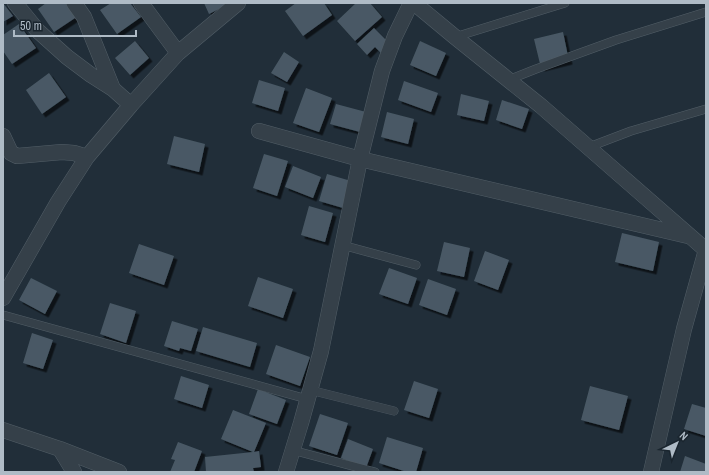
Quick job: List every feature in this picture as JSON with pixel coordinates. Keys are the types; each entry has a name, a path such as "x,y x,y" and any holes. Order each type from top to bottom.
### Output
{"street":[{"path":"15,3 38,30 67,57 113,89 131,105"},
{"path":"74,3 84,17 113,89"},
{"path":"141,3 178,53"},
{"path":"3,298 58,202 87,157 178,53 238,3"},
{"path":"286,472 321,351 360,159 382,71 396,36 412,3 541,106 706,250 684,329 651,472"},
{"path":"260,131 360,159 646,227 690,236"},
{"path":"3,136 11,153 17,156 62,152 74,153 87,157"},
{"path":"3,430 60,449 120,472"},
{"path":"60,449 74,472"}],"lane":[{"path":"455,37 565,3"},
{"path":"508,80 616,40 706,12"},
{"path":"589,147 632,131 706,109"},
{"path":"342,245 416,265"},
{"path":"3,315 308,395 394,411"},
{"path":"292,450 375,472"}],"building":[{"path":"3,3 13,16 3,22"},
{"path":"46,3 69,3 78,16 54,32 38,9"},
{"path":"111,3 130,3 141,17 117,34 100,10"},
{"path":"204,3 231,3 209,14"},
{"path":"296,3 324,3 332,15 303,36 285,11"},
{"path":"356,3 370,3 382,17 355,41 337,21"},
{"path":"19,24 36,48 12,64 3,51 3,35"},
{"path":"374,28 390,44 381,53 375,47 367,55 357,44"},
{"path":"563,32 569,61 541,68 534,39"},
{"path":"135,41 149,58 130,75 115,58"},
{"path":"420,41 446,53 436,76 410,65"},
{"path":"284,52 299,62 287,82 271,73"},
{"path":"49,73 66,97 42,114 26,90"},
{"path":"259,80 285,88 278,111 252,103"},
{"path":"404,81 438,93 431,112 398,100"},
{"path":"306,88 332,98 319,132 293,123"},
{"path":"461,94 489,101 484,121 457,115"},
{"path":"502,100 529,109 522,129 496,120"},
{"path":"336,104 366,112 360,132 330,124"},
{"path":"387,112 414,119 408,144 381,137"},
{"path":"174,136 205,144 199,172 167,164"},
{"path":"264,154 288,161 277,196 253,188"},
{"path":"293,166 321,177 313,198 285,187"},
{"path":"327,174 351,181 343,208 319,201"},
{"path":"309,206 333,213 325,242 301,235"},
{"path":"622,233 659,242 653,271 615,262"},
{"path":"444,242 470,248 464,277 437,271"},
{"path":"139,244 174,256 164,285 129,273"},
{"path":"485,251 509,260 498,290 474,281"},
{"path":"389,268 417,278 408,304 379,294"},
{"path":"258,277 293,289 283,318 248,306"},
{"path":"31,278 57,291 45,314 19,300"},
{"path":"428,279 456,289 447,315 419,305"},
{"path":"110,303 136,311 126,343 100,334"},
{"path":"172,321 198,329 191,351 180,348 179,351 164,346"},
{"path":"203,327 257,343 250,367 196,351"},
{"path":"32,333 53,340 43,369 23,363"},
{"path":"276,345 310,357 300,386 266,374"},
{"path":"181,376 209,385 202,408 174,399"},
{"path":"414,381 438,389 429,418 404,410"},
{"path":"590,386 628,396 619,430 581,420"},
{"path":"258,389 286,400 277,424 249,414"},
{"path":"692,404 706,408 706,436 684,429"},
{"path":"233,410 266,423 254,452 259,451 261,467 253,468 254,472 206,472 205,457 253,452 221,439"},
{"path":"320,414 348,423 337,455 309,446"},
{"path":"387,437 423,448 416,472 407,472 379,463"},
{"path":"348,439 373,449 366,468 341,458"},
{"path":"178,442 202,451 194,472 170,472 175,460 171,459"},
{"path":"685,456 706,464 706,472 680,472"}]}
